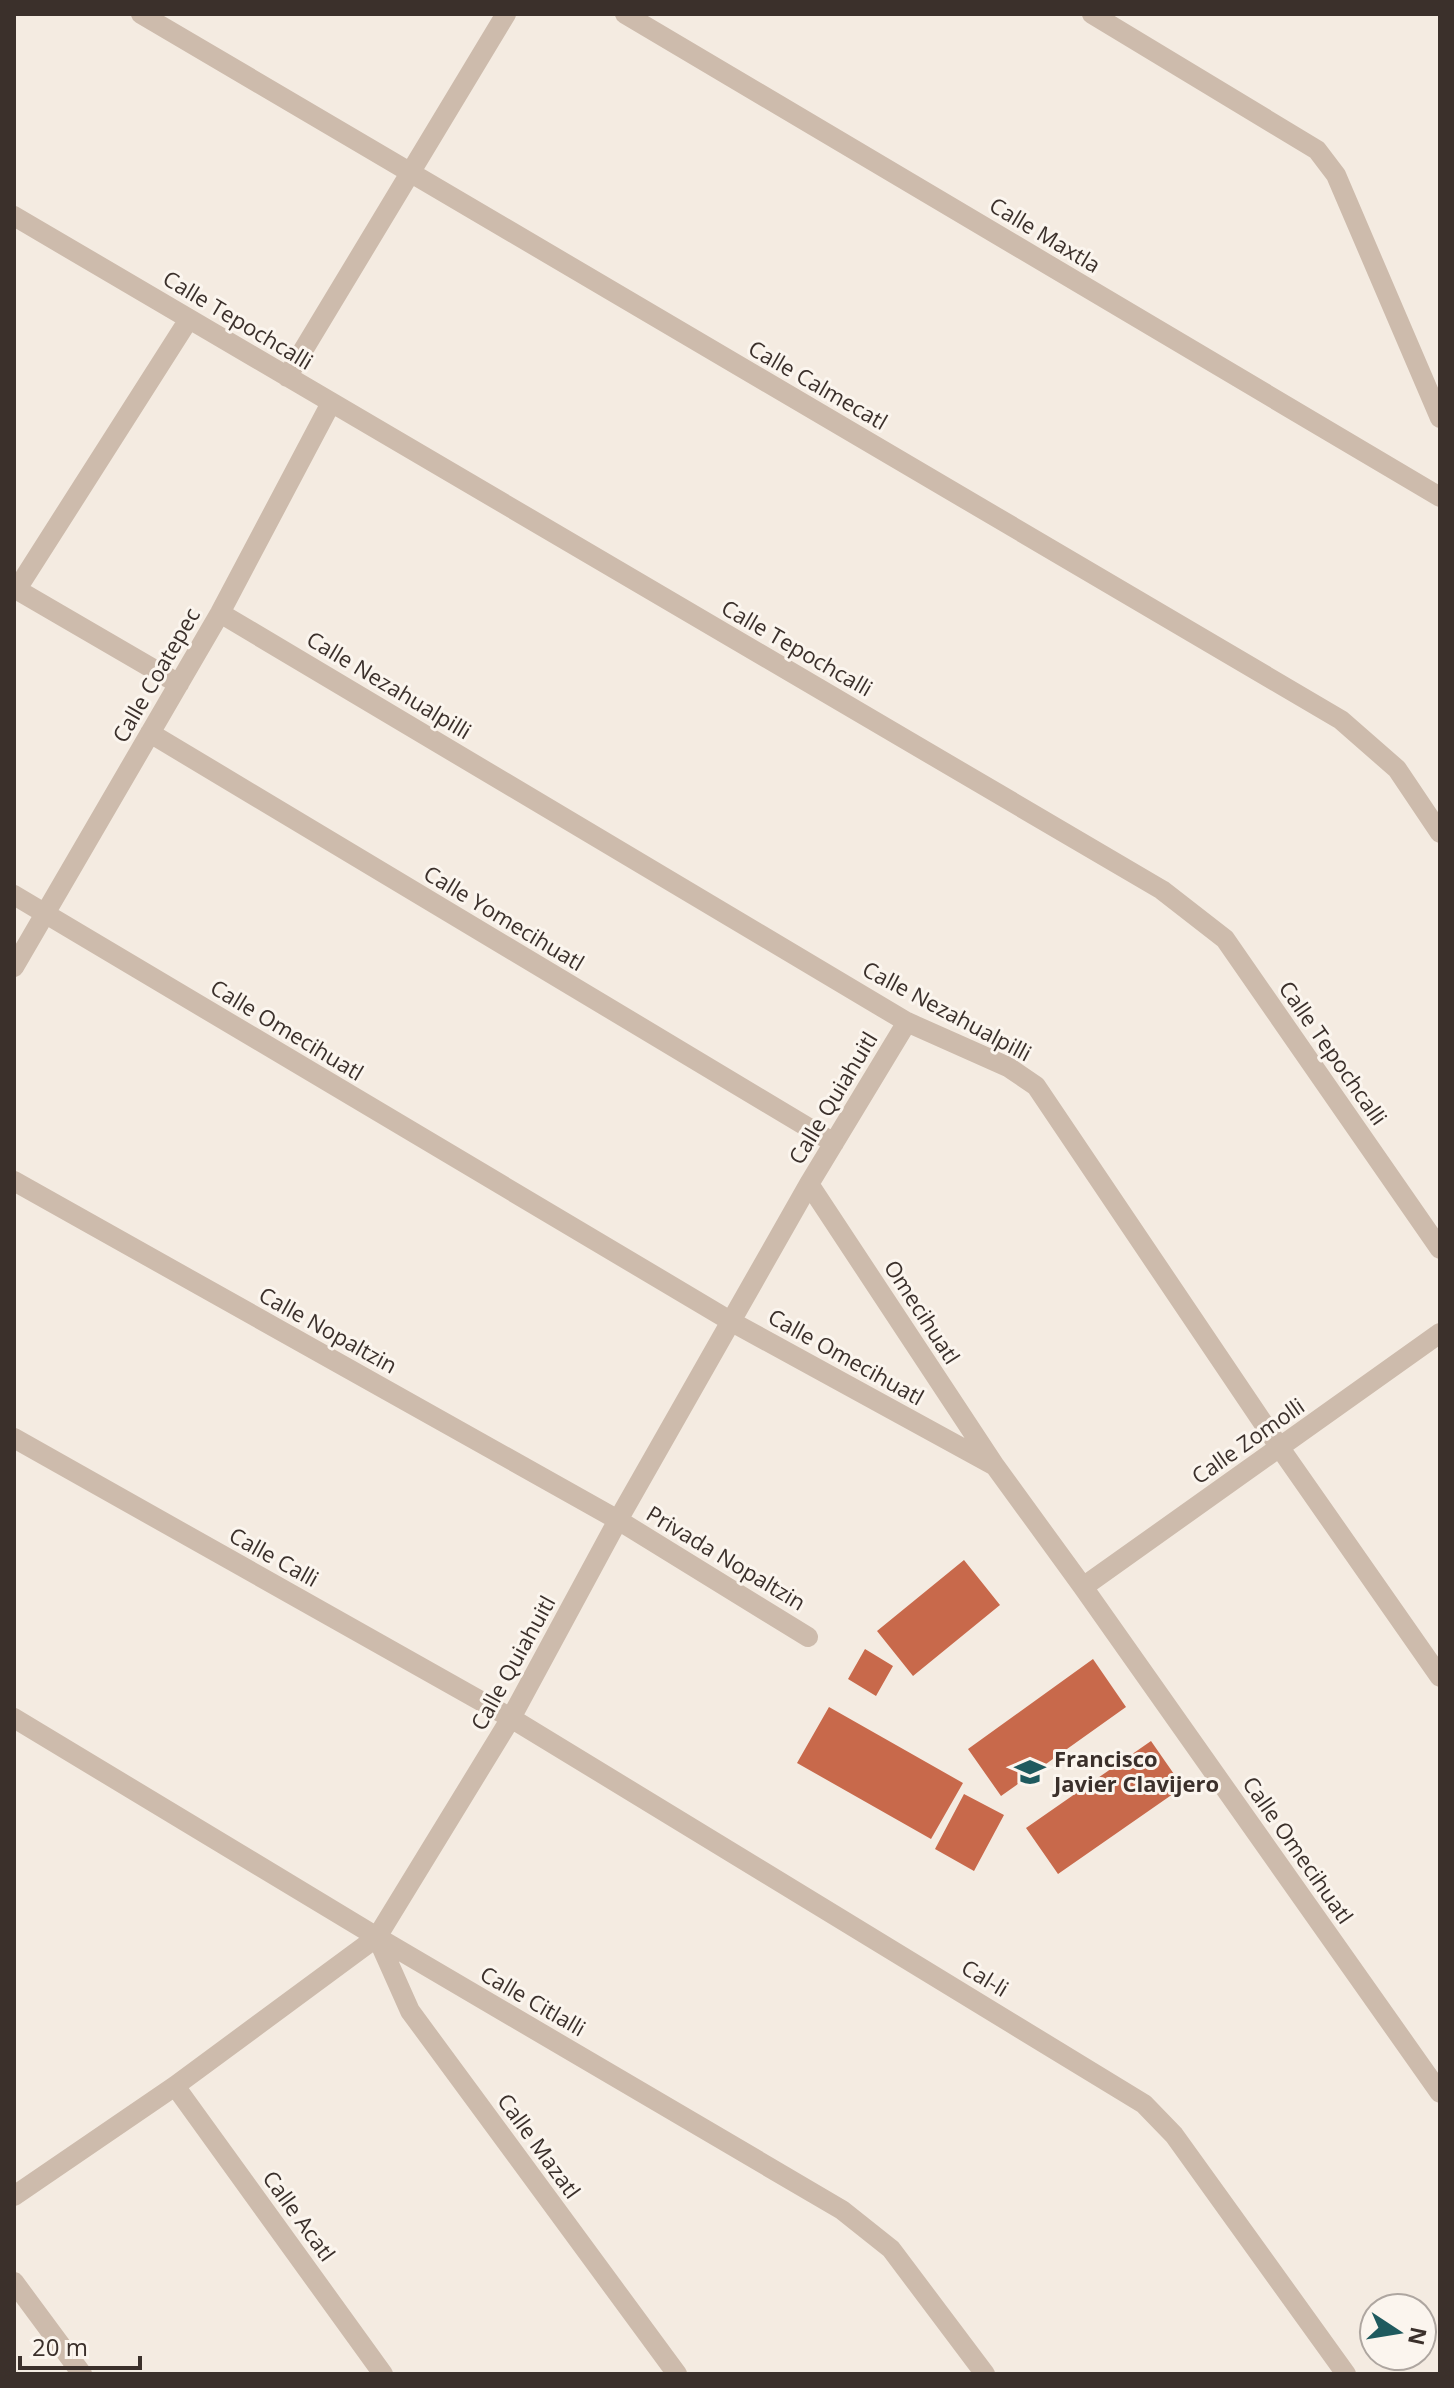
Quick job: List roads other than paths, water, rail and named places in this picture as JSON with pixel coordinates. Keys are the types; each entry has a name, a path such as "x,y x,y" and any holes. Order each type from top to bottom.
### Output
{"street":[{"name":"Calle Calmecatl","path":"141,14 1341,720 1397,769 1440,833"},
{"path":"287,377 506,14"},
{"name":"Calle Maxtla","path":"625,14 1440,497"},
{"path":"1092,14 1317,150 1336,175 1440,418"},
{"name":"Calle Tepochcalli","path":"14,216 1162,890 1225,939 1440,1249"},
{"path":"179,684 16,588 189,319"},
{"name":"Calle Coatepec","path":"14,967 220,613 331,403"},
{"name":"Calle Nezahualpilli","path":"220,613 907,1022 1008,1067 1036,1086 1280,1448 1440,1677"},
{"name":"Calle Yomecihuatl","path":"150,733 834,1143"},
{"name":"Calle Omecihuatl","path":"14,895 732,1322 995,1466 1440,2093"},
{"name":"Calle Quiahuitl","path":"14,2196 175,2086 377,1937 511,1718 618,1520 809,1184 907,1022"},
{"name":"Calle Nopaltzin","path":"14,1181 618,1520"},
{"name":"Omecihuatl","path":"809,1184 995,1466"},
{"name":"Calle Zomolli","path":"1083,1587 1440,1333"},
{"name":"Calle Calli","path":"14,1438 511,1718"},
{"name":"Privada Nopaltzin","path":"618,1520 808,1637"},
{"name":"Calle Citlalli","path":"14,1718 377,1937 842,2210 891,2249 985,2374"},
{"name":"Cal-li","path":"511,1718 1144,2104 1174,2135 1346,2374"},
{"name":"Calle Mazatl","path":"377,1937 410,2011 677,2374"},
{"name":"Calle Acatl","path":"175,2086 383,2374"},
{"path":"14,2282 82,2374"}],"place":[{"name":"Francisco Javier Clavijero","path":"1030,1772"}]}
